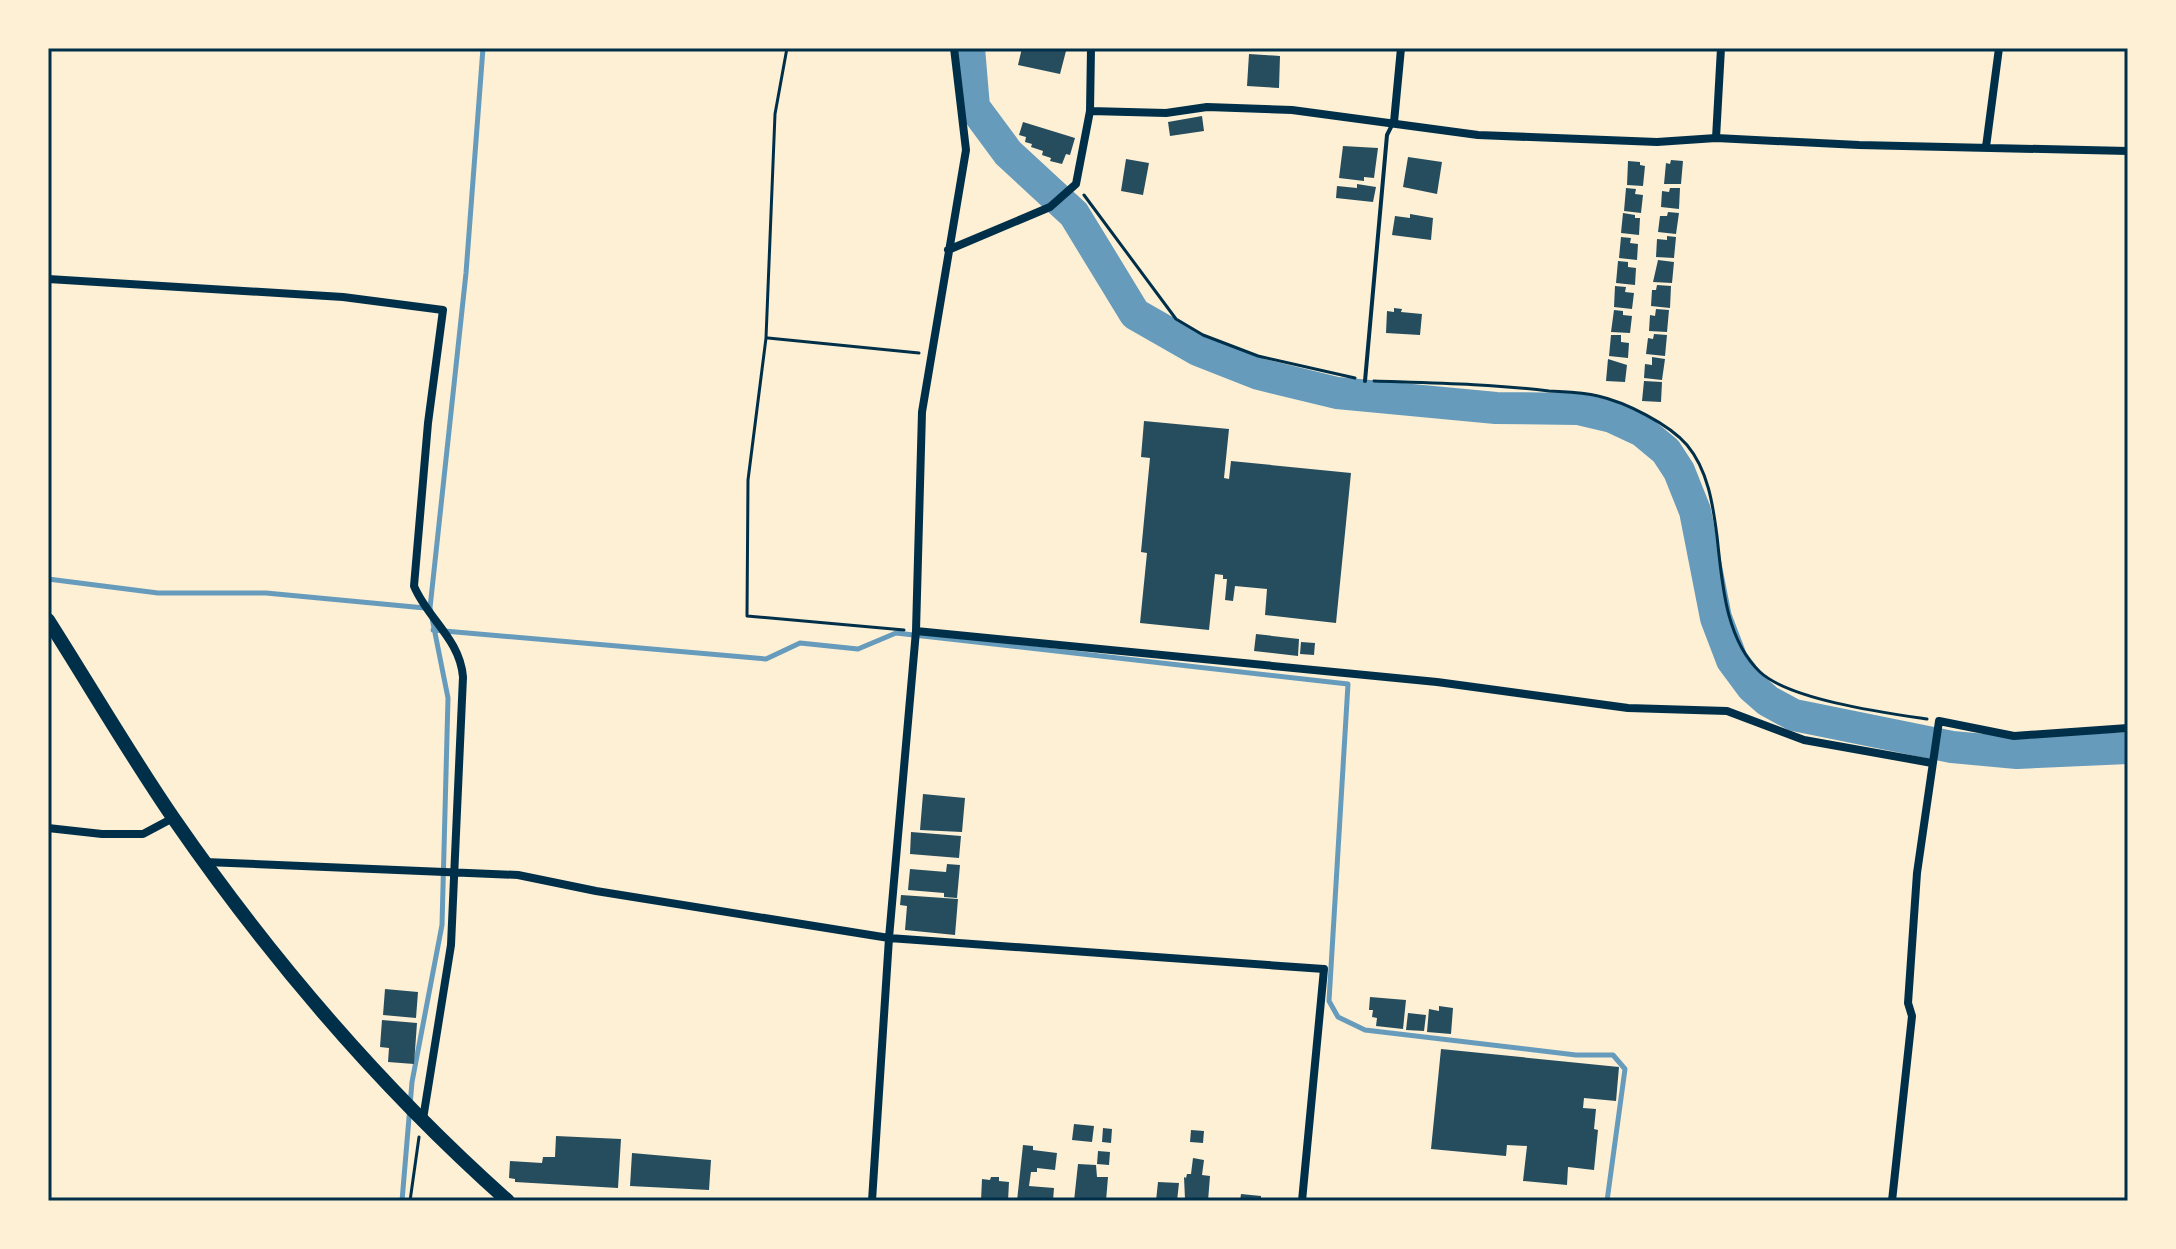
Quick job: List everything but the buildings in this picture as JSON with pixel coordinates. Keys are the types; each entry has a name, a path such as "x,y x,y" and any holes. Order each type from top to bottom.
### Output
{"main road":[{"path":"48,620 173,818 306,992 423,1119 508,1201"}],"street":[{"path":"872,1201 889,938 916,631 922,412 966,150 954,48"},
{"path":"948,250 1050,207 1074,186 1090,111 1091,48"},
{"path":"1394,122 1401,48"},
{"path":"1716,138 1721,48"},
{"path":"1986,147 1999,48"},
{"path":"1090,111 1166,113 1207,107 1292,110 1478,135 1657,142 1716,138 1859,145 2128,151"},
{"path":"48,279 343,297 443,310 428,423 414,586 453,644 462,667 451,945 423,1119"},
{"path":"916,631 1437,682 1628,708 1727,711 1804,740 1932,763"},
{"path":"1892,1201 1912,1016 1908,1003 1917,873 1939,721 2014,736 2128,728"},
{"path":"48,828 102,834 143,834 173,818"},
{"path":"204,862 518,875 611,894 889,938 1324,969 1302,1201"}],"lane":[{"path":"1365,381 1387,135 1394,122"}],"path":[{"path":"787,48 775,114 766,338 748,480 747,616 916,631"},
{"path":"1074,186 1176,319 1203,335 1258,356 1365,381 1511,386 1597,396 1656,422 1687,445 1705,478 1713,502 1727,610 1740,643 1760,672 1792,691 1891,714 1939,721"},
{"path":"766,338 931,354"},
{"path":"410,1201 423,1119"}],"waterway":[{"path":"402,1201 412,1082 442,925 448,698 430,608 466,273 483,48"},
{"path":"969,48 974,107 1008,153 1074,214 1135,314 1198,350 1259,374 1337,393 1496,408 1578,409 1612,417 1642,431 1666,451 1679,471 1695,511 1716,618 1732,660 1752,687 1768,701 1794,715 1952,747 2017,753 2128,748"},
{"path":"48,579 158,593 266,593 425,608"},
{"path":"433,630 766,659 800,643 858,649 896,633 1348,684 1329,1001 1338,1017 1365,1030 1576,1055 1613,1055 1625,1069 1607,1201"}]}
